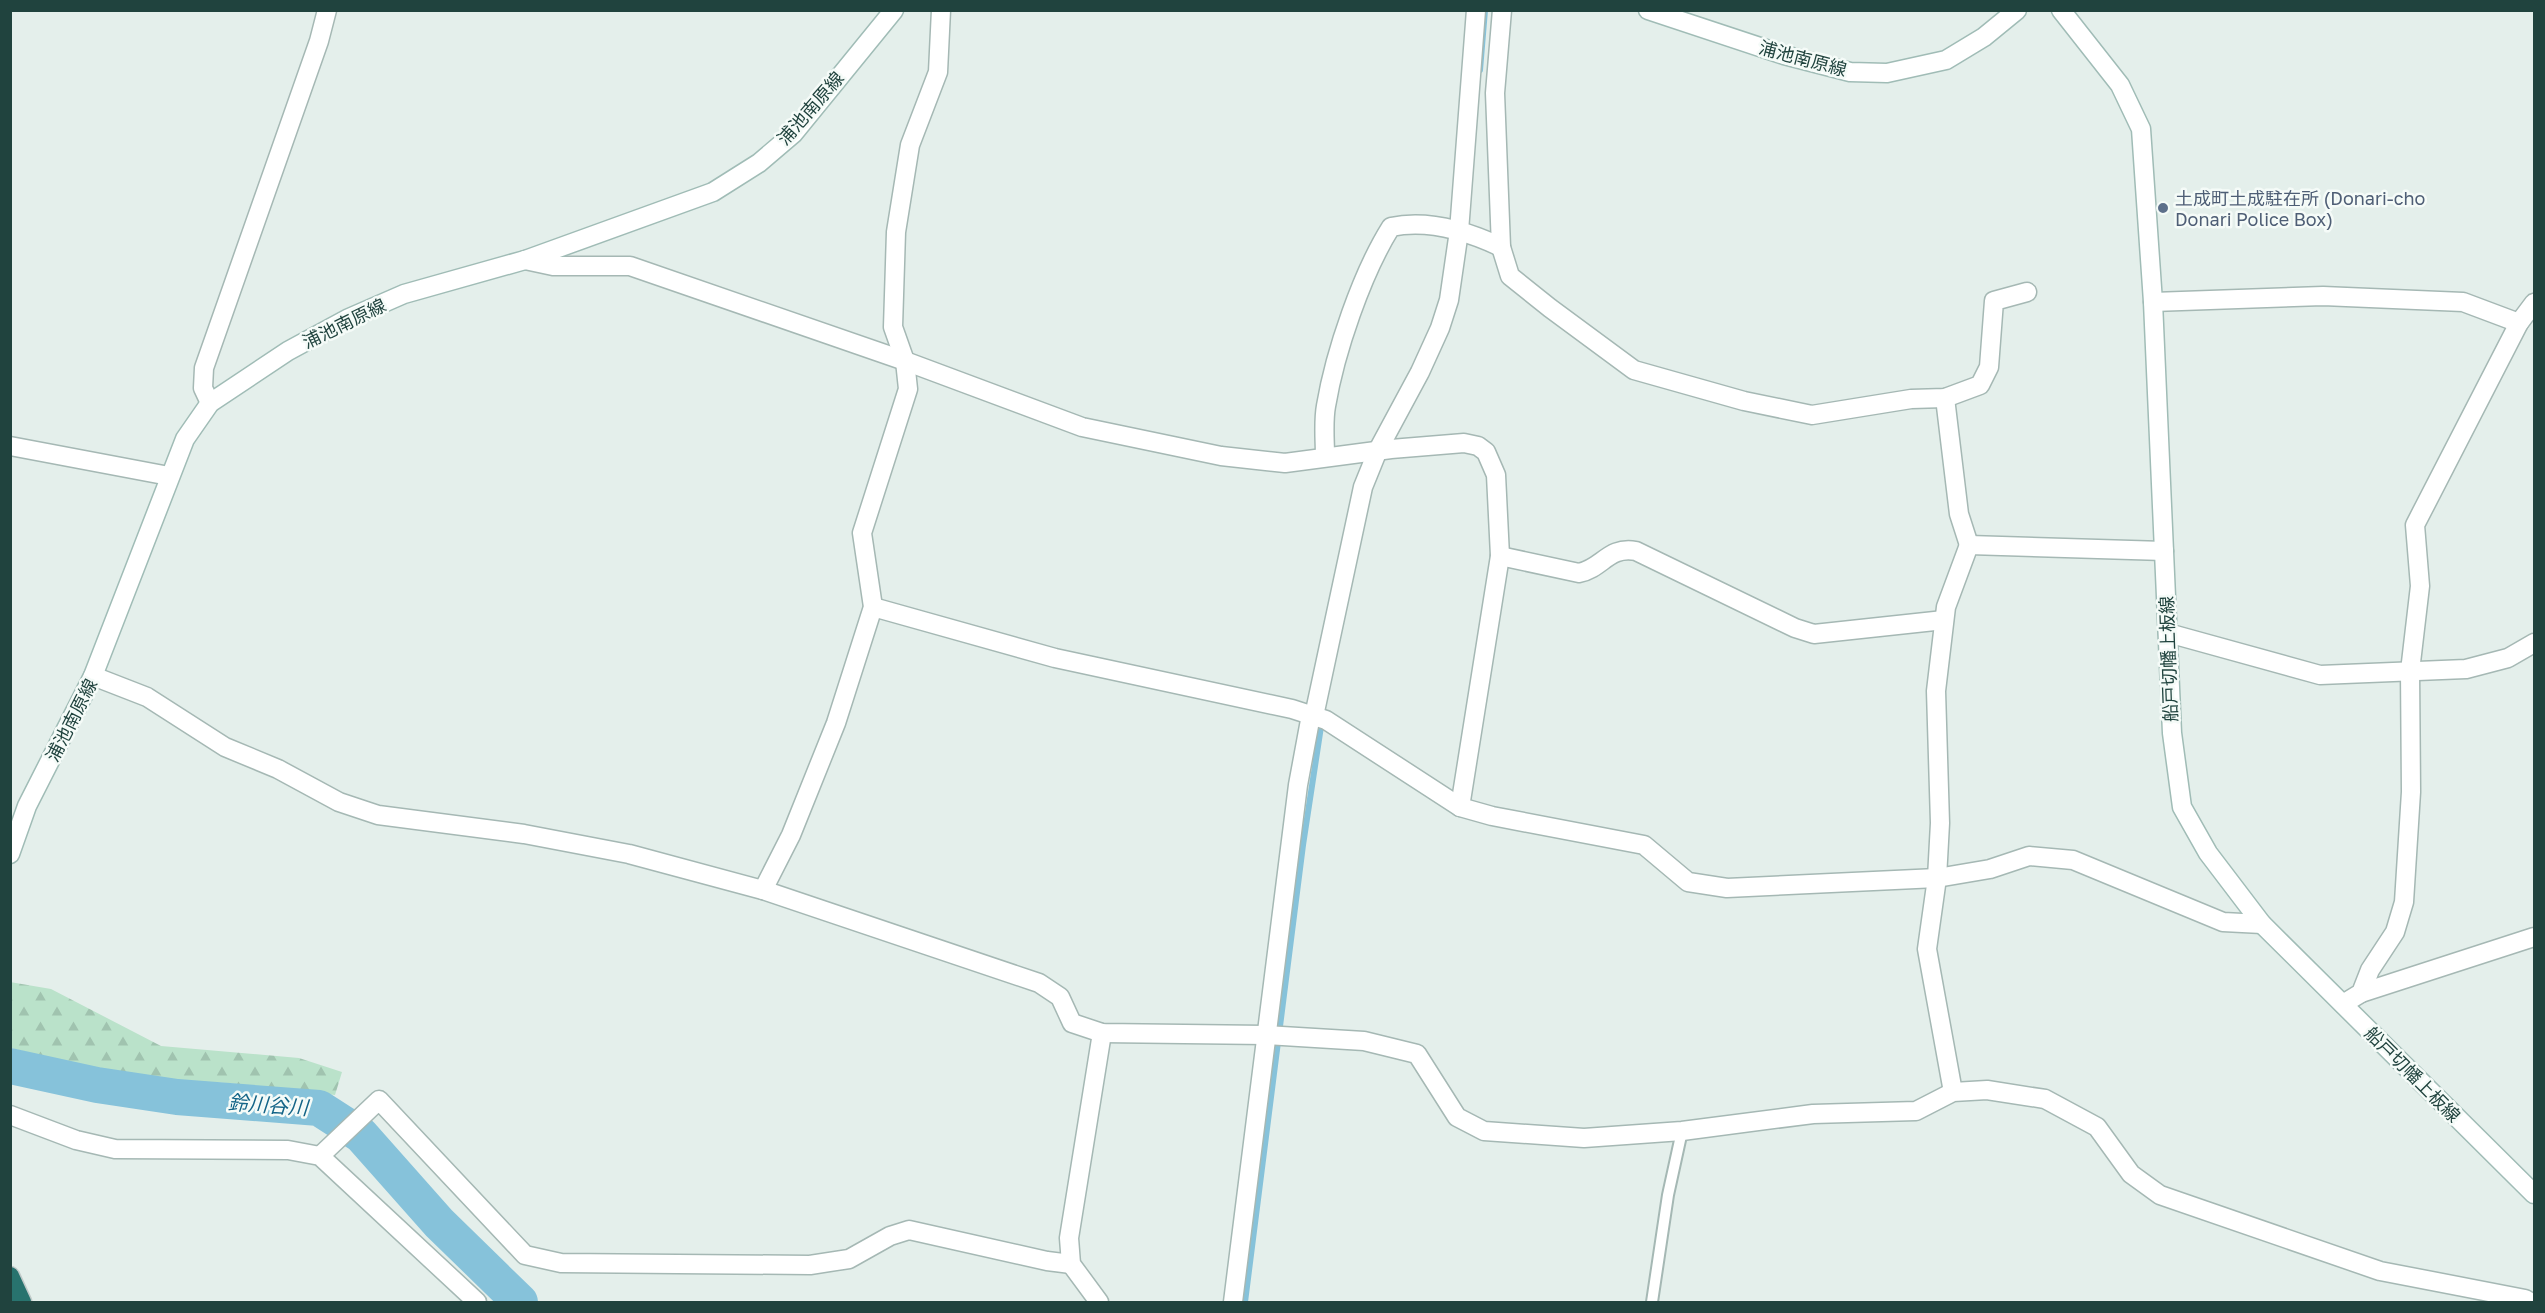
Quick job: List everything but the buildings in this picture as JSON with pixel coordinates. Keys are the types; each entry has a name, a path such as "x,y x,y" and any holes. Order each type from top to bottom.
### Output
{"highway":[{"path":"10,1276 22,1302"}],"street":[{"path":"210,403 203,388 204,368 327,10"},
{"name":"浦池南原線","path":"10,854 27,806 93,676 185,439 210,403 288,351 349,318 404,294 525,260 713,192 759,163 793,134 894,10"},
{"path":"763,891 791,835 836,723 873,607 862,533 908,389 904,361 893,327 896,232 910,145 938,72 941,10"},
{"path":"1233,1302 1274,1035 1298,785 1317,718 1350,535 1363,487 1384,450 1420,372 1440,328 1449,300 1464,232 1476,10"},
{"path":"1502,10 1495,93 1501,248 1510,276 1634,370 1744,401 1812,415 1911,399 1945,398 1980,385 1989,368 1994,301 2027,292"},
{"name":"浦池南原線","path":"1648,10 1784,55 1850,72 1887,73 1946,60 1984,37 2017,10"},
{"name":"船戸切幡上板線","path":"2061,10 2120,85 2141,129 2153,302 2172,733 2182,807 2208,853 2262,924 2535,1194"},
{"path":"1324,457 1325,407 1333,375 1377,250 1391,227 1410,223 1464,232 1501,248"},
{"path":"525,260 553,266 630,266 904,361 1082,427 1221,456 1285,463 1384,450 1464,443 1478,446 1486,452 1496,475 1500,556 1460,807"},
{"path":"2153,302 2323,296 2463,302 2519,323"},
{"path":"2361,993 2370,970 2395,932 2404,902 2411,792 2410,671 2420,586 2415,525 2519,323 2535,303"},
{"path":"1945,398 1959,514 1969,545 1944,620 1936,691 1940,823 1937,878 1927,948 1953,1092"},
{"path":"10,446 169,476"},
{"path":"1969,545 2164,551"},
{"path":"1500,556 1579,573 1587,572 1617,550 1636,551 1795,628 1814,634 1944,620"},
{"path":"873,607 1055,658 1260,700 1317,718 1460,807 1492,816 1644,845 1688,882 1727,888 1937,878 1990,869 2029,856 2073,860 2223,922 2262,924"},
{"path":"2168,633 2320,675 2466,669 2508,658 2535,643"},
{"path":"93,676 147,697 225,747 278,769 339,802 378,815 524,834 629,854 763,891 1039,983 1060,997 1072,1023 1102,1034 1274,1035 1364,1041 1417,1054 1457,1117 1484,1131 1584,1138 1682,1131 1813,1114 1916,1111 1953,1092 1987,1090 2045,1099 2097,1127 2131,1174 2160,1196 2380,1271 2525,1299 2529,1302"},
{"path":"2343,1004 2361,993 2535,937"},
{"path":"1099,1302 1071,1264 1069,1238 1102,1034"},
{"path":"10,1115 76,1140 115,1149 327,1150 379,1100 525,1255 561,1263 810,1265 849,1259 890,1236 909,1230 1047,1262 1071,1264"},
{"path":"327,1150 477,1302"}],"lane":[{"path":"1652,1302 1668,1195 1682,1131"}],"green space":[{"path":"10,982 51,989 161,1046 299,1058 342,1072 335,1095 227,1083 128,1078 11,1048"}],"waterway":[{"path":"1480,70 1485,10"},
{"path":"1245,1302 1303,845 1322,720"},
{"name":"鈴川谷川","path":"10,1066 97,1085 177,1097 319,1108 361,1135 439,1223 520,1302"}],"place":[{"name":"土成町土成駐在所 (Donari-cho Donari Police Box)","path":"2163,208"}]}
